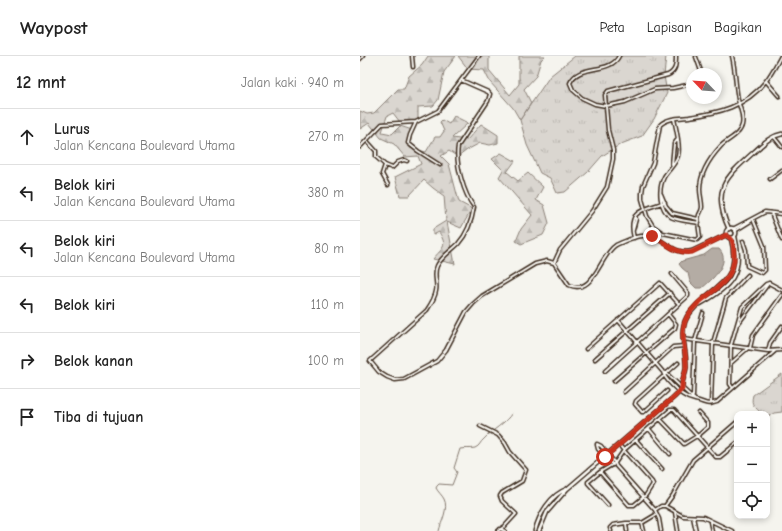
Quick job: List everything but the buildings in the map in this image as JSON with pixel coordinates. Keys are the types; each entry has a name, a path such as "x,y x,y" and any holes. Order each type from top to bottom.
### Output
{"street":[{"path":"360,59 363,56"},
{"path":"412,56 413,67"},
{"path":"360,147 382,124 416,122 438,111 479,56"},
{"path":"619,56 613,64 583,72 574,77 570,82 573,90 582,98 595,104 606,106 625,102 655,89 686,85"},
{"path":"554,264 560,250 592,211 607,187 613,159 613,150 608,130 605,95 608,90 672,73 676,63 676,56"},
{"path":"696,56 700,68"},
{"path":"732,56 735,84 739,105 743,120 740,129 715,153 701,178 700,193 702,206 698,219 700,237 697,240 663,233 649,221 642,199 643,186 653,163 658,129 662,122 714,113 739,105 754,94 766,81 781,56"},
{"path":"462,80 490,94 488,101 458,146 458,161 468,199 474,207 473,216 459,242 437,266 435,272 436,290 432,302 427,310 370,361 379,372 387,377 394,380 404,379 437,361 446,350 466,312 482,296 535,264 547,261 554,264 569,285 573,287 582,287 587,285 610,250 616,245 640,236 652,236 675,250 686,253 692,252 726,235 726,232 729,229"},
{"path":"766,81 779,96"},
{"path":"674,119 678,139 678,157 663,180 661,193 663,203 665,210 671,217 699,223"},
{"path":"416,122 408,143 440,165"},
{"path":"729,229 720,205 722,190 725,183 735,169 773,136 782,134"},
{"path":"773,136 782,147"},
{"path":"672,165 674,144 678,139"},
{"path":"367,141 376,152 376,157 385,165 392,168 398,162 404,160 406,161"},
{"path":"385,165 382,174 388,184"},
{"path":"770,179 782,170"},
{"path":"663,203 672,213 698,219"},
{"path":"634,238 632,227 633,218 640,211 663,203"},
{"path":"729,229 734,230 765,212 782,214"},
{"path":"771,213 782,240"},
{"path":"743,242 746,250 747,266 762,273 764,272 764,246 753,219"},
{"path":"696,306 723,290 736,272 738,250 734,230"},
{"path":"726,235 731,238 735,237"},
{"path":"682,389 681,384 686,366 683,339 685,322 691,311 720,286 732,270 734,251 731,238"},
{"path":"605,370 689,295 672,274"},
{"path":"711,404 713,343 726,298 748,275"},
{"path":"586,349 660,283 679,304"},
{"path":"768,283 782,290"},
{"path":"737,326 768,283"},
{"path":"733,388 730,384 731,345 742,307 768,283"},
{"path":"595,360 670,293"},
{"path":"730,363 749,348 753,335 782,295"},
{"path":"692,400 695,341 703,312"},
{"path":"614,381 676,326 668,314"},
{"path":"618,320 679,392 692,400 705,404 717,402 775,351"},
{"path":"768,351 770,343 782,326"},
{"path":"683,339 768,351 782,350"},
{"path":"624,392 673,347 684,346"},
{"path":"667,391 644,412 642,412 635,402 678,363"},
{"path":"663,372 666,373 695,400"},
{"path":"539,531 547,512 567,489 607,456 682,389"},
{"path":"608,506 588,482 600,472 613,465 624,450 672,409 716,457 718,458 734,445"},
{"path":"660,419 684,444 697,436 709,425 699,413"},
{"path":"665,506 673,495 690,464 707,447 734,424"},
{"path":"480,426 498,435 526,471 522,481 502,493 500,496 502,501 516,514 499,530"},
{"path":"648,429 670,454"},
{"path":"636,440 662,469"},
{"path":"616,466 613,465 607,456 600,446 597,444 598,449 607,456 615,463 655,510 661,531"},
{"path":"600,472 629,505 631,506 644,497 653,484 619,445"},
{"path":"535,531 544,510 562,491 567,489"},
{"path":"655,510 661,506 665,506 683,516 703,517 710,522 730,531"},
{"path":"675,512 678,531"},
{"path":"611,531 611,526 626,523 642,523 657,514"},
{"path":"692,516 696,531"},
{"path":"710,522 712,531"},
{"path":"626,523 627,531"},
{"path":"642,523 644,531"},
{"path":"499,530 505,531"}],"green space":[{"path":"428,56 456,56 444,72 438,100 433,106 418,107 418,121 416,123 400,122 393,113 387,116 382,132 392,134 400,126 412,130 410,148 426,152 435,137 440,137 444,131 440,122 442,120 449,124 454,116 468,123 452,138 467,140 481,124 498,135 498,143 490,145 480,143 458,157 449,151 441,156 449,164 459,202 472,209 461,228 447,222 455,264 433,259 442,249 444,244 439,232 433,235 433,229 446,221 444,196 424,180 409,196 400,196 395,177 421,164 418,156 405,157 394,144 381,138 369,123 360,129 360,111 367,114 374,113 398,89 404,89 409,76 422,65"},
{"path":"458,56 489,56 489,70 510,95 519,84 519,56 545,56 541,60 536,76 524,89 531,103 520,120 513,108 490,82 484,70 468,69"},
{"path":"575,56 666,56 664,76 667,93 654,119 642,136 621,144 602,156 588,172 565,192 557,193 550,178 540,173 527,145 520,120 550,76"},
{"path":"501,153 515,161 507,172 518,181 528,173 543,187 536,200 544,205 549,223 543,235 521,244 516,241 521,229 532,215 499,177 503,170 492,159"},
{"path":"782,374 782,412 770,415 770,411 759,411 753,404 753,395"}],"shaded area":[{"path":"712,249 719,249 723,259 722,265 715,276 706,285 702,288 696,288 690,282 688,273 679,264 682,261 704,255"}],"waterway":[{"path":"439,531 446,507 444,499 436,488 437,486 439,484 452,485 457,472 454,468 460,449 477,447 512,413"}],"route":[{"path":"605,457 682,389 681,384 686,370 683,339 687,316 708,295 725,282 732,270 734,251 731,238 728,238 726,235 692,252 686,253 675,250 652,236"}]}
